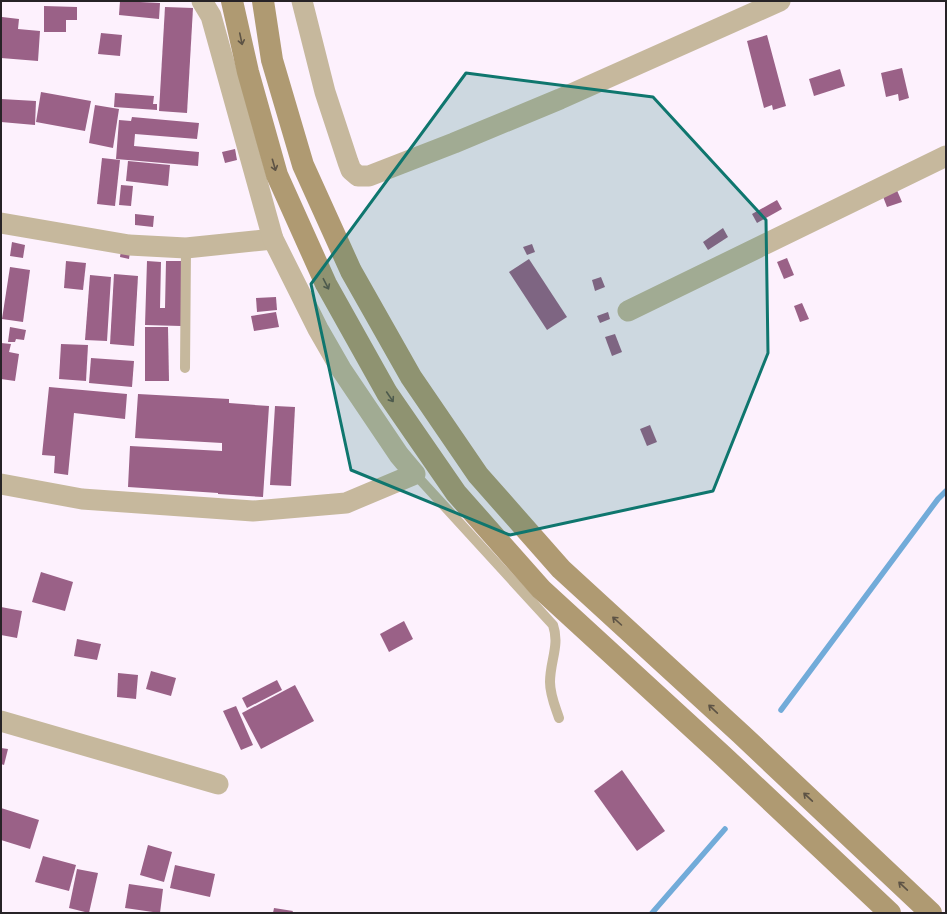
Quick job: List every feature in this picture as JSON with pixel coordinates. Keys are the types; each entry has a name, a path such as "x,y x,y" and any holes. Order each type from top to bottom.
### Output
{"main road":[{"path":"232,1 248,72 277,175 326,284 387,392 456,493 541,590 700,735 890,913"},
{"path":"263,1 272,60 303,165 351,271 411,377 478,475 561,569 741,734 931,913"}],"street":[{"path":"1,484 82,499 253,511 346,503 415,474 400,455 342,369 318,329 274,239 211,16 202,1"},
{"path":"302,1 325,92 351,170 358,176 369,176 560,99 780,1"},
{"path":"628,311 946,156"},
{"path":"1,223 129,245 186,248 274,239"},
{"path":"1,721 218,784"}],"lane":[{"path":"185,368 186,248"},
{"path":"415,474 553,624 557,634 551,667 550,683 552,697 559,718"}],"highlighted area":[{"path":"466,73 653,97 766,220 768,353 713,491 510,535 351,470 311,284"}],"building":[{"path":"120,1 160,3 159,19 119,15"},
{"path":"44,6 77,7 77,20 66,20 66,32 44,32"},
{"path":"165,7 193,8 187,113 159,111"},
{"path":"2,17 19,19 18,29 40,31 38,61 1,58"},
{"path":"101,33 122,35 120,56 98,54"},
{"path":"767,35 786,106 773,110 772,105 764,108 747,41"},
{"path":"902,68 909,98 899,101 898,94 886,97 881,73"},
{"path":"840,69 845,86 814,96 809,79"},
{"path":"41,92 91,101 85,131 36,122"},
{"path":"115,93 154,96 153,104 157,104 157,110 114,107"},
{"path":"1,99 36,101 35,125 1,122"},
{"path":"95,105 119,109 113,148 89,143"},
{"path":"132,117 199,123 197,139 135,134 134,146 199,152 198,166 116,159 119,120 131,121"},
{"path":"235,149 237,160 225,163 222,152"},
{"path":"102,158 120,160 115,206 97,204"},
{"path":"128,161 170,165 168,186 126,181"},
{"path":"121,185 133,186 131,206 119,205"},
{"path":"896,188 902,202 887,207 882,194"},
{"path":"777,200 782,209 757,223 752,214"},
{"path":"135,214 154,216 153,227 135,225"},
{"path":"723,228 728,237 708,250 703,242"},
{"path":"12,242 25,245 23,258 10,256"},
{"path":"532,244 535,252 527,255 523,247"},
{"path":"121,250 130,252 129,259 120,257"},
{"path":"787,258 794,275 784,279 777,262"},
{"path":"529,259 567,317 547,330 509,272"},
{"path":"66,261 86,263 83,290 64,288"},
{"path":"147,261 161,262 160,308 165,308 166,261 183,261 181,326 145,325"},
{"path":"10,267 30,270 23,322 2,319"},
{"path":"114,274 138,276 134,346 110,344"},
{"path":"90,275 111,277 107,341 85,340"},
{"path":"601,277 605,287 595,291 592,280"},
{"path":"276,297 277,310 257,312 256,298"},
{"path":"802,303 809,319 800,322 794,306"},
{"path":"276,312 279,327 254,331 251,316"},
{"path":"608,312 610,319 600,323 597,316"},
{"path":"10,327 26,330 24,340 16,339 15,342 8,342"},
{"path":"145,327 168,327 169,381 145,381"},
{"path":"615,334 622,352 612,356 605,337"},
{"path":"1,343 11,344 9,352 19,354 15,381 1,379"},
{"path":"61,344 88,345 86,381 59,379"},
{"path":"91,358 134,361 132,387 89,383"},
{"path":"49,387 127,394 125,419 74,413 68,475 54,473 55,456 42,455"},
{"path":"138,394 229,399 229,403 269,406 263,497 128,487 130,446 222,451 222,443 135,438"},
{"path":"275,406 295,407 291,486 270,485"},
{"path":"650,425 657,442 647,446 640,429"},
{"path":"41,572 73,582 65,611 32,602"},
{"path":"1,607 22,611 17,638 1,635"},
{"path":"404,621 413,639 389,652 380,634"},
{"path":"77,639 101,644 97,660 74,656"},
{"path":"151,671 176,678 171,696 146,689"},
{"path":"118,673 138,675 136,699 117,697"},
{"path":"277,680 282,690 247,708 242,698"},
{"path":"295,685 314,721 261,749 242,713"},
{"path":"236,706 253,745 241,750 223,711"},
{"path":"1,748 8,749 4,765 1,764"},
{"path":"622,770 665,831 637,851 594,791"},
{"path":"1,808 39,820 30,849 1,840"},
{"path":"148,845 172,852 164,882 140,875"},
{"path":"43,856 76,865 69,891 35,882"},
{"path":"175,865 215,874 210,897 170,888"},
{"path":"77,869 98,873 89,913 69,908"},
{"path":"129,884 163,889 160,913 125,908"},
{"path":"274,908 293,911 292,913 273,913"}],"waterway":[{"path":"781,710 938,499 946,491"},
{"path":"652,913 725,829"}]}
